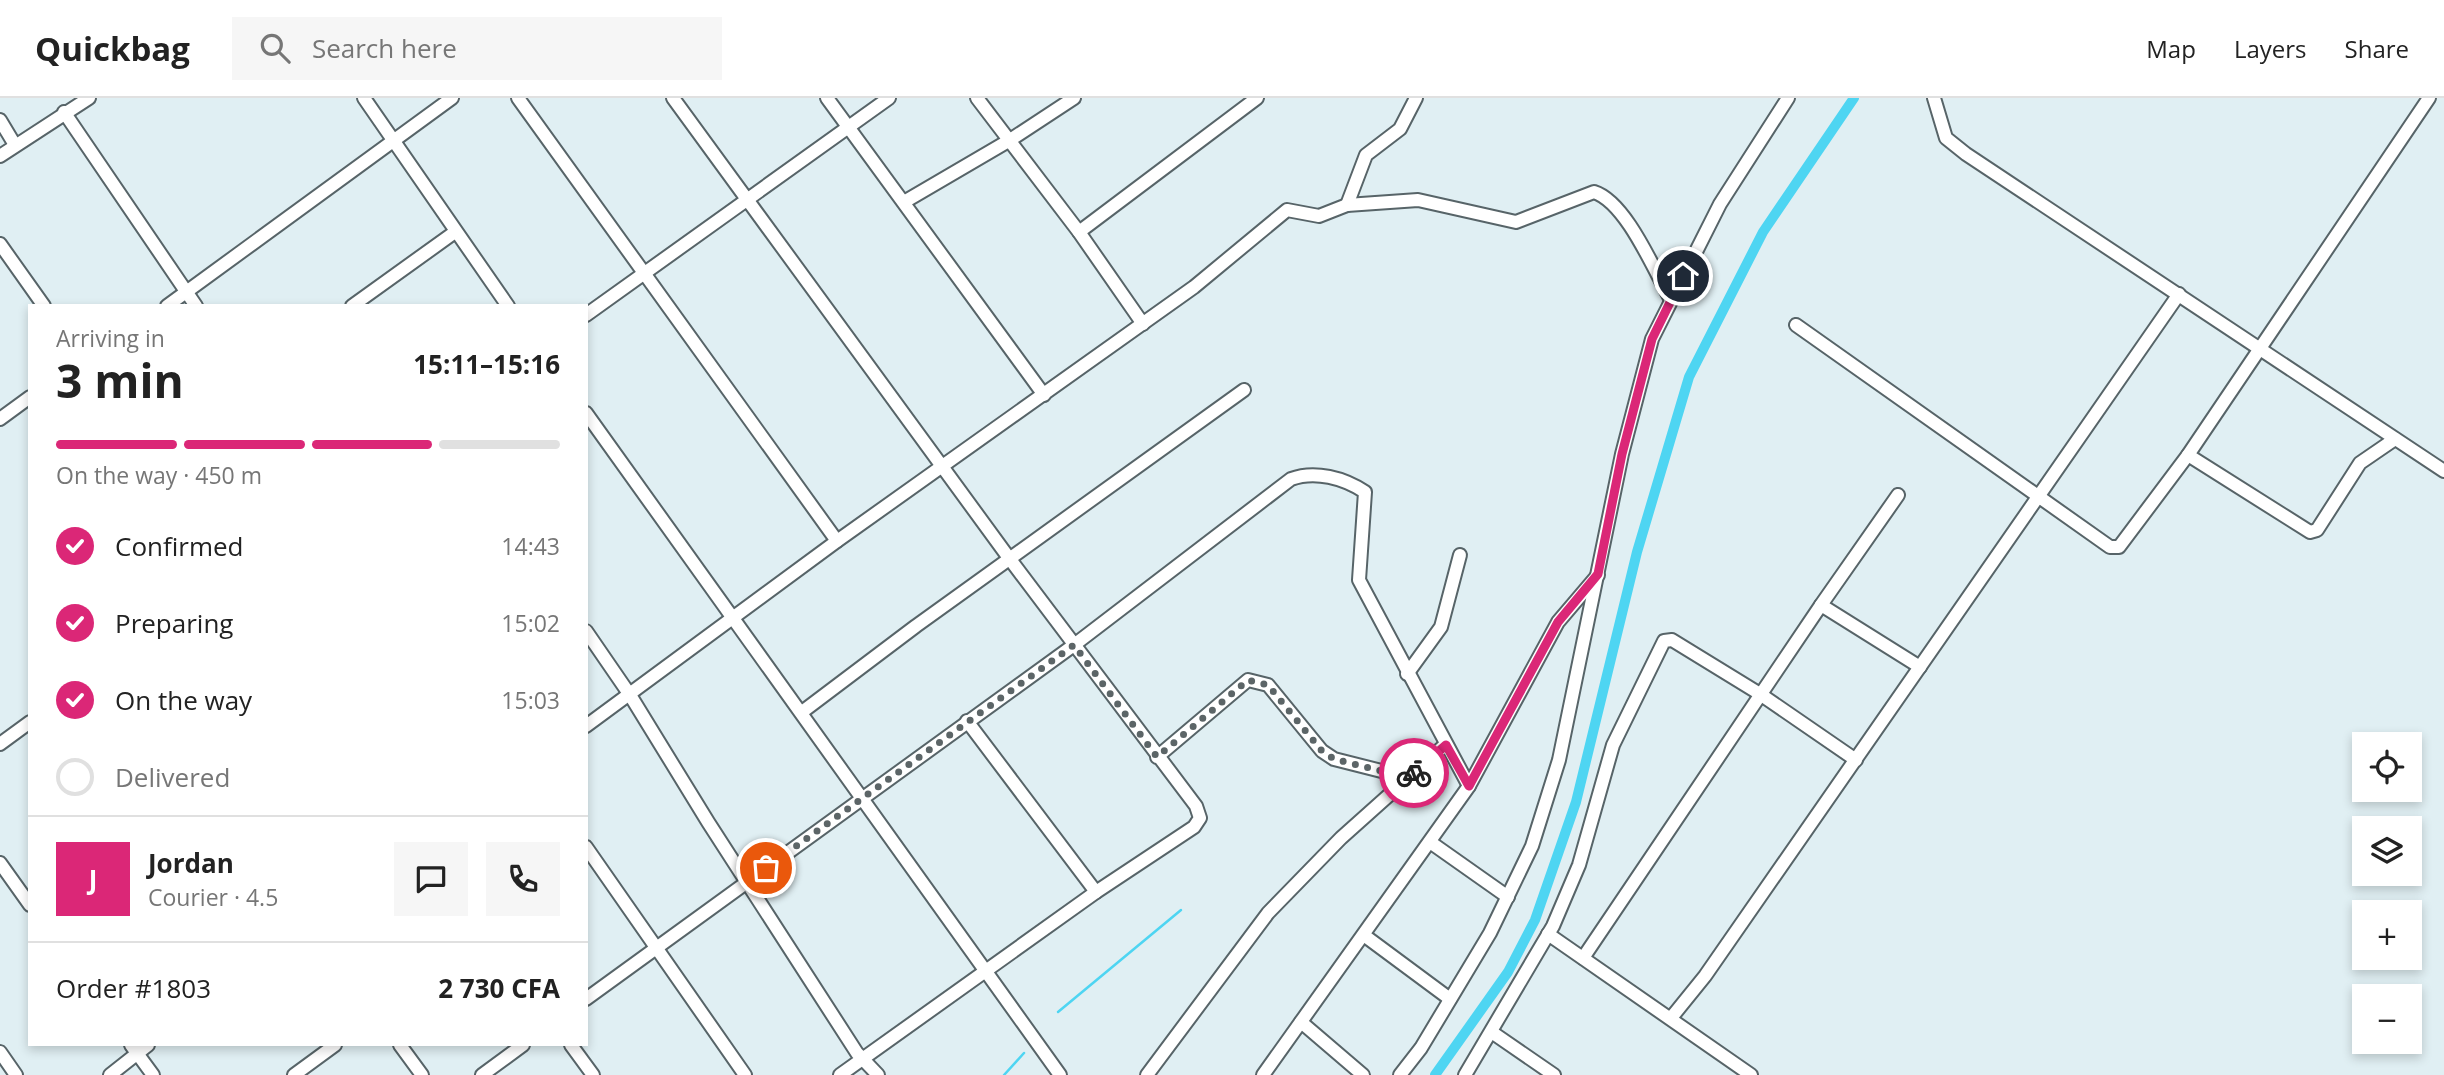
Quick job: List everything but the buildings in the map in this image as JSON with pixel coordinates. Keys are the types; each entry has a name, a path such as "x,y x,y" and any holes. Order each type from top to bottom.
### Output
{"street":[{"path":"0,156 89,98"},
{"path":"364,98 454,232 508,304"},
{"path":"170,304 452,98"},
{"path":"518,98 837,541"},
{"path":"673,98 1009,558 1196,806 1200,818 1194,827 1096,892 840,1075"},
{"path":"827,98 1044,395"},
{"path":"588,313 889,98"},
{"path":"977,98 1079,232 1143,324"},
{"path":"904,202 1010,140 1074,98"},
{"path":"1079,232 1257,98"},
{"path":"1347,205 1366,155 1399,129 1416,98"},
{"path":"1399,1075 1421,1048 1490,933 1532,846 1559,760 1629,428 1652,339 1720,204 1788,98"},
{"path":"1934,98 1946,138 2444,471"},
{"path":"1796,325 2110,547 2119,547 2188,455 2429,98"},
{"path":"64,112 195,304"},
{"path":"0,120 15,145"},
{"path":"588,725 837,541 1194,287 1287,210 1319,216 1347,205 1418,201 1516,222 1594,192 1611,202 1628,223 1671,300"},
{"path":"355,304 454,232"},
{"path":"0,244 43,304"},
{"path":"1671,1018 1705,976 2179,294"},
{"path":"802,712 1009,558 1244,390"},
{"path":"0,419 28,398"},
{"path":"588,416 863,797 1053,1072"},
{"path":"2188,455 2310,533 2317,530 2360,463 2395,439"},
{"path":"588,998 967,720 1074,645 1291,479 1305,473 1354,485 1365,492 1359,580 1469,786"},
{"path":"1583,958 1760,694 1898,495"},
{"path":"1407,674 1441,627 1460,555"},
{"path":"1263,1075 1365,936 1469,786 1558,622 1598,574"},
{"path":"1821,605 1920,667"},
{"path":"588,634 630,695 862,1060 878,1075"},
{"path":"1465,1075 1493,1033 1548,934 1579,865 1613,745 1664,641 1671,640 1760,694 1856,760"},
{"path":"1157,757 1248,680 1268,685 1328,755 1409,778"},
{"path":"967,720 1096,892"},
{"path":"0,744 28,723"},
{"path":"1147,1075 1268,912 1341,838 1446,745"},
{"path":"1430,842 1508,897"},
{"path":"588,850 745,1075"},
{"path":"0,863 28,902"},
{"path":"1548,934 1751,1075"},
{"path":"1365,936 1450,999"},
{"path":"1301,1022 1363,1075"},
{"path":"1493,1033 1554,1075"},
{"path":"294,1075 334,1046"},
{"path":"401,1046 422,1075"},
{"path":"482,1075 522,1046"},
{"path":"572,1046 593,1075"},
{"path":"110,1075 134,1049 153,1075"},
{"path":"0,1052 16,1075"}],"waterway":[{"path":"1435,1075 1508,972 1535,920 1576,802 1637,552 1689,377 1763,232 1854,98"},
{"path":"1058,1012 1181,910"},
{"path":"1004,1075 1024,1053"}],"way so far":[{"path":"766,868 1074,645 1157,757 1248,680 1268,685 1322,751 1334,759 1409,778 1414,773"}],"route":[{"path":"1414,773 1446,745 1469,786 1526,686 1558,622 1598,574 1622,454 1652,339 1683,276"}]}
